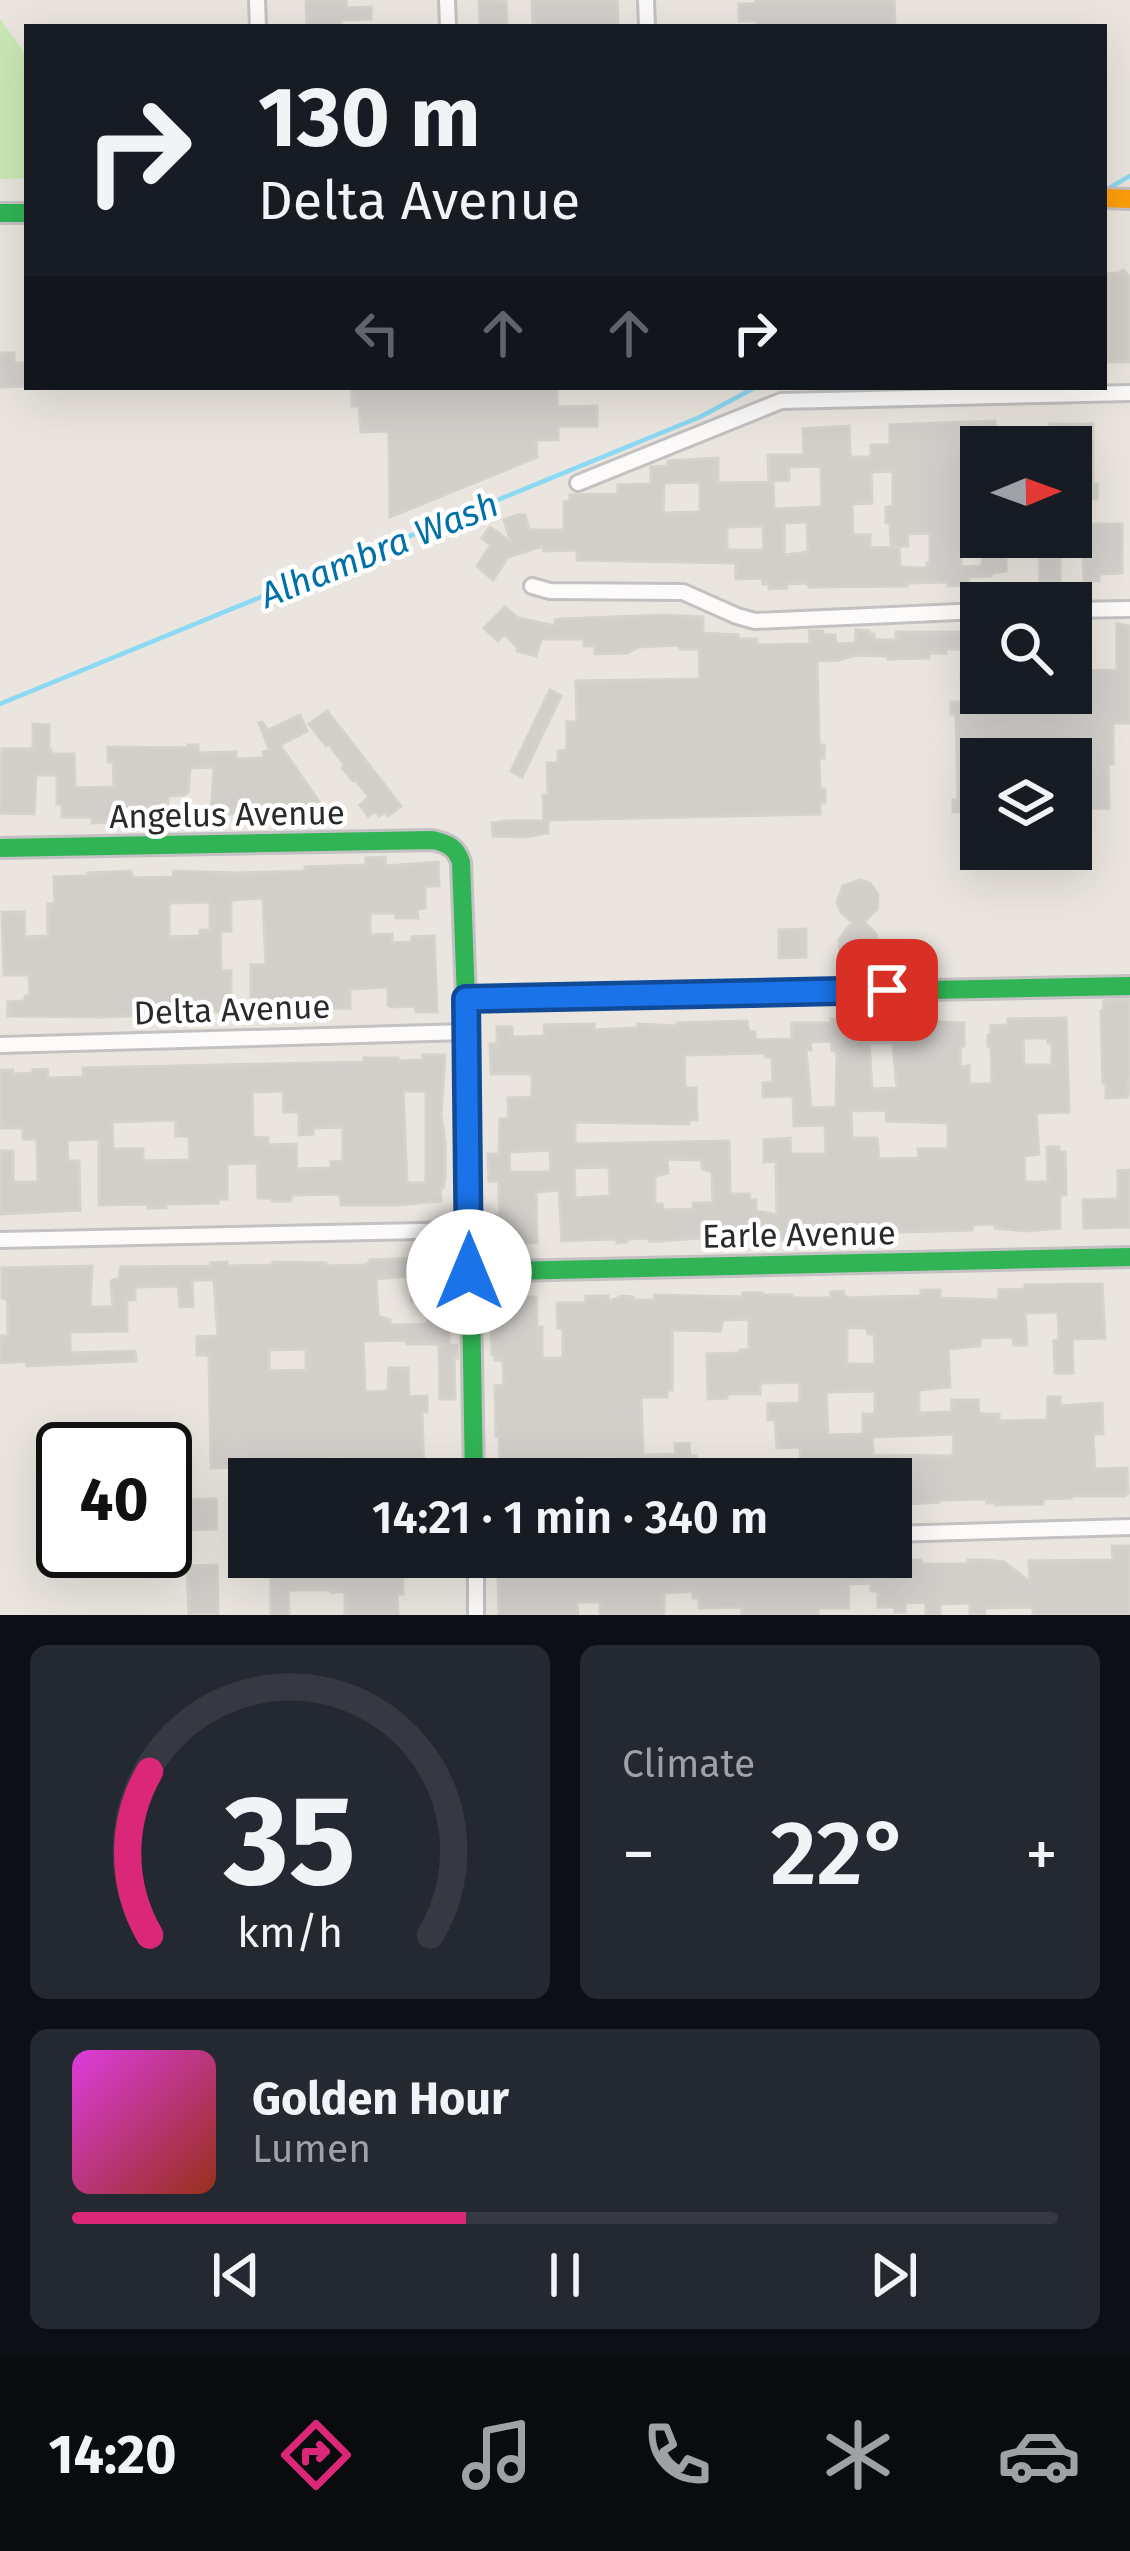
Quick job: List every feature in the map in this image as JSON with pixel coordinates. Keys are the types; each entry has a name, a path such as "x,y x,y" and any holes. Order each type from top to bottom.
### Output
{"street":[{"path":"578,483 781,400 1130,393"},
{"path":"532,586 550,591 683,592 755,621 960,612"},
{"path":"1092,610 1130,609"},
{"name":"Angelus Avenue","path":"0,848 432,840 454,847 461,862 466,999"},
{"path":"473,1458 466,999 1130,986"},
{"name":"Delta Avenue","path":"0,1045 466,1032"},
{"path":"0,1240 470,1230"},
{"name":"Earle Avenue","path":"469,1272 1130,1257"},
{"path":"912,1533 1130,1527"},
{"path":"476,1578 476,1615"}],"green space":[{"path":"0,19 24,52 24,178 0,179"}],"building":[{"path":"306,0 346,0 346,8 371,7 371,19 307,24"},
{"path":"479,0 506,2 507,24 480,24"},
{"path":"532,0 617,0 618,24 533,24"},
{"path":"756,0 894,0 895,24 739,21 739,4 756,4"},
{"path":"1123,270 1130,277 1130,362 1107,362 1107,274"},
{"path":"0,353 14,353 14,363 23,363 24,386 0,387"},
{"path":"352,390 557,390 557,407 597,406 597,426 558,426 558,440 536,440 537,457 390,517 389,431 361,432 359,406 352,406"},
{"path":"995,421 996,426 960,426 960,558 961,567 982,566 982,558 1006,558 1006,571 969,577 969,582 960,585 809,587 808,583 769,589 762,578 736,579 736,563 577,560 577,550 544,551 543,546 508,557 493,580 477,566 491,545 482,538 490,527 511,542 504,520 517,515 525,515 529,530 564,530 564,502 570,501 570,495 618,494 618,485 651,484 651,467 668,466 668,461 718,458 718,483 773,482 774,509 822,507 821,466 789,467 789,480 769,481 768,455 804,455 803,429 849,426 850,457 871,457 871,445 890,445 890,425","holes":["893,471 893,506 886,507 891,546 908,546 907,534 930,533 927,568 900,567 899,547 870,548 870,535 853,535 852,504 872,503 871,472","700,482 700,512 663,513 664,483","807,522 808,552 784,555 784,523","763,526 764,550 727,550 727,527"]},
{"path":"1050,424 1093,424 1097,499 1092,499 1092,426"},
{"path":"1092,524 1122,524 1122,573 1099,574 1099,581 1084,581 1083,558 1092,558"},
{"path":"1040,558 1060,558 1060,581 1040,582"},
{"path":"505,607 518,618 555,626 555,620 562,619 703,617 703,633 757,639 757,645 810,644 809,631 835,635 836,644 856,643 856,630 869,631 874,640 896,640 896,632 960,632 960,649 929,653 929,658 855,655 817,661 819,745 824,745 824,758 819,758 820,789 825,789 820,814 544,820 547,763 558,763 558,751 567,750 567,722 577,722 576,681 700,679 699,649 638,647 627,653 595,654 595,646 584,646 584,639 541,639 536,656 517,651 505,634 498,641 484,628"},
{"path":"1117,624 1130,626 1130,723 1113,723 1109,808 1092,808 1092,738 960,738 960,812 953,812 953,800 958,800 956,714 951,714 951,702 960,702 960,714 1092,714 1092,671 1117,670"},
{"path":"550,690 561,696 522,777 511,771"},
{"path":"327,711 401,806 388,816 375,811 368,816 360,805 369,797 309,724"},
{"path":"300,715 307,731 280,745 326,812 310,824 306,818 275,819 262,812 211,815 214,767 190,768 188,792 168,796 167,820 92,823 92,817 62,817 57,775 36,775 34,814 0,813 2,749 33,749 33,724 49,725 51,754 74,754 75,788 114,787 108,747 198,745 198,753 236,752 236,759 264,758 263,752 270,751 259,723 268,730"},
{"path":"548,821 548,833 493,836 492,823"},
{"path":"385,857 386,866 438,862 439,886 425,886 425,908 417,909 418,918 370,913 370,935 392,934 392,943 434,936 437,1012 391,1007 388,987 350,989 350,1008 251,1011 251,965 266,965 263,898 231,900 231,931 220,931 221,971 231,971 231,1011 8,1016 8,1002 30,996 29,975 4,975 2,912 24,912 25,937 48,936 48,904 55,904 54,877 131,871 132,878 173,877 174,871 305,871 305,867 366,865 366,858","holes":["210,902 210,930 200,930 200,936 169,937 169,903"]},
{"path":"860,880 870,883 878,895 877,909 864,922 879,944 875,958 860,966 849,964 840,954 839,940 852,922 837,902 843,886"},
{"path":"806,929 806,957 779,958 779,930"},
{"path":"1106,1000 1130,1000 1128,1097 1106,1098 1101,1011"},
{"path":"1066,1018 1069,1112 1036,1113 1039,1154 1024,1156 1025,1182 1048,1182 1047,1147 1065,1152 1066,1195 1060,1195 1060,1228 1025,1231 995,1228 995,1224 872,1238 813,1234 813,1239 741,1240 741,1231 699,1232 699,1238 660,1241 562,1241 559,1190 536,1192 537,1243 492,1241 491,1215 500,1215 499,1181 489,1181 488,1154 499,1154 500,1119 509,1119 508,1098 532,1097 532,1074 491,1074 490,1044 497,1044 497,1027 512,1027 512,1037 545,1036 544,1025 594,1024 594,1030 747,1021 755,1040 792,1039 792,1023 831,1023 831,1019 964,1023 960,1067 969,1066 969,1084 992,1084 991,1026 1008,1025 1008,1019","holes":["1023,1038 1048,1038 1052,1065 1024,1065","832,1041 832,1050 837,1052 836,1107 811,1108 806,1050 811,1050 810,1042","869,1043 893,1043 897,1088 872,1089","765,1053 772,1057 773,1082 763,1083 763,1097 793,1096 794,1126 825,1125 826,1154 791,1154 790,1138 764,1140 764,1162 776,1161 777,1215 756,1211 756,1200 750,1200 749,1194 730,1194 729,1141 575,1144 575,1122 689,1124 697,1120 696,1088 685,1088 684,1055","886,1110 887,1121 948,1123 948,1149 918,1149 919,1158 879,1159 877,1138 852,1138 851,1111","550,1150 551,1172 510,1172 509,1152","667,1159 702,1160 702,1169 712,1172 713,1203 663,1210 662,1204 655,1204 655,1176 668,1173","609,1167 610,1196 575,1198 574,1168"]},
{"path":"423,1055 445,1055 441,1201 341,1205 340,1194 291,1195 291,1201 272,1201 258,1198 257,1163 227,1164 227,1199 218,1199 218,1203 166,1204 166,1208 99,1205 99,1139 67,1140 68,1161 79,1161 80,1210 0,1214 0,1151 13,1151 13,1182 38,1182 37,1139 23,1139 23,1128 0,1128 0,1070 13,1070 13,1074 47,1069 48,1078 83,1077 83,1068 423,1060","holes":["283,1091 284,1112 299,1112 299,1135 313,1134 313,1128 343,1127 343,1161 331,1162 331,1168 297,1169 296,1144 268,1145 268,1138 253,1137 252,1092","403,1091 426,1091 426,1183 407,1183","176,1120 176,1136 189,1136 190,1160 143,1161 143,1149 113,1149 112,1122"]},
{"path":"1130,1170 1130,1227 1084,1228 1083,1200 1118,1199 1118,1171"},
{"path":"426,1246 437,1246 437,1264 449,1264 449,1282 440,1282 439,1307 449,1307 449,1344 363,1341 365,1392 388,1391 389,1368 408,1368 409,1397 427,1396 427,1412 422,1412 423,1458 228,1458 228,1467 211,1468 209,1355 197,1355 197,1337 218,1336 214,1280 192,1280 193,1306 180,1307 178,1286 135,1287 135,1300 127,1300 127,1331 70,1332 70,1353 135,1351 136,1361 0,1363 0,1336 8,1336 2,1268 92,1266 90,1307 113,1307 111,1281 119,1278 121,1267 227,1262 227,1266 273,1262 365,1265 370,1260 426,1258","holes":["411,1276 412,1301 428,1302 428,1324 390,1325 390,1320 378,1316 376,1279","306,1349 306,1370 269,1371 269,1350"]},
{"path":"1102,1284 1105,1338 1072,1339 1073,1373 1055,1373 1058,1312 1025,1313 1027,1345 1014,1345 1013,1337 980,1338 980,1346 948,1349 950,1387 919,1390 919,1413 952,1412 952,1400 978,1400 979,1414 999,1414 999,1421 1047,1420 1048,1397 1060,1397 1060,1406 1102,1403 1103,1434 1093,1434 1095,1469 1127,1468 1125,1496 1070,1496 1043,1499 1043,1504 995,1505 987,1499 912,1504 912,1458 801,1458 800,1447 777,1448 775,1419 768,1420 768,1404 800,1403 800,1382 760,1383 760,1394 708,1399 707,1354 749,1350 749,1319 723,1320 720,1331 672,1330 672,1390 667,1390 667,1397 641,1397 643,1455 676,1454 675,1444 689,1443 690,1456 696,1458 500,1458 495,1386 504,1385 503,1360 495,1360 492,1354 491,1297 536,1297 542,1358 563,1358 557,1303 586,1303 586,1296 608,1296 608,1302 622,1296 655,1300 655,1295 743,1297 743,1293 831,1298 831,1292 843,1291 850,1298 921,1296 921,1290 940,1290 940,1298 999,1300 999,1290 1025,1289 1025,1285","holes":["847,1328 867,1328 868,1334 874,1334 875,1364 847,1364","875,1391 875,1414 863,1414 863,1434 828,1435 826,1392","954,1434 953,1456 873,1455 872,1437"]},
{"path":"457,1345 455,1399 440,1399 439,1346"},
{"path":"192,1499 216,1499 216,1529 192,1529"},
{"path":"1112,1546 1130,1546 1130,1615 1033,1615 1033,1607 984,1608 985,1615 970,1615 970,1603 940,1604 940,1615 926,1615 926,1602 905,1603 905,1612 895,1612 895,1607 878,1607 878,1591 871,1591 871,1583 848,1584 849,1608 818,1608 818,1615 742,1615 742,1607 699,1608 693,1591 664,1593 664,1615 600,1615 600,1602 577,1602 578,1615 499,1615 498,1578 912,1578 912,1561 968,1564 968,1560 984,1560 1004,1562 1030,1582 1029,1561 1113,1560"},
{"path":"217,1565 218,1615 189,1615 187,1578 192,1578 192,1566"},
{"path":"271,1578 403,1578 398,1615 345,1615 345,1592 288,1590 289,1615 271,1615"}],"waterway":[{"name":"Alhambra Wash","path":"1107,189 1130,176"},
{"name":"Alhambra Wash","path":"0,704 700,417 750,390"}],"traffic: fast":[{"path":"0,213 24,213"},
{"path":"0,848 432,840 456,853 461,862 466,999 474,1458"},
{"path":"466,999 1130,986"},
{"path":"469,1272 1130,1257"}],"traffic: slow":[{"path":"1107,198 1130,199"}],"route":[{"path":"469,1272 466,999 887,990"}]}
